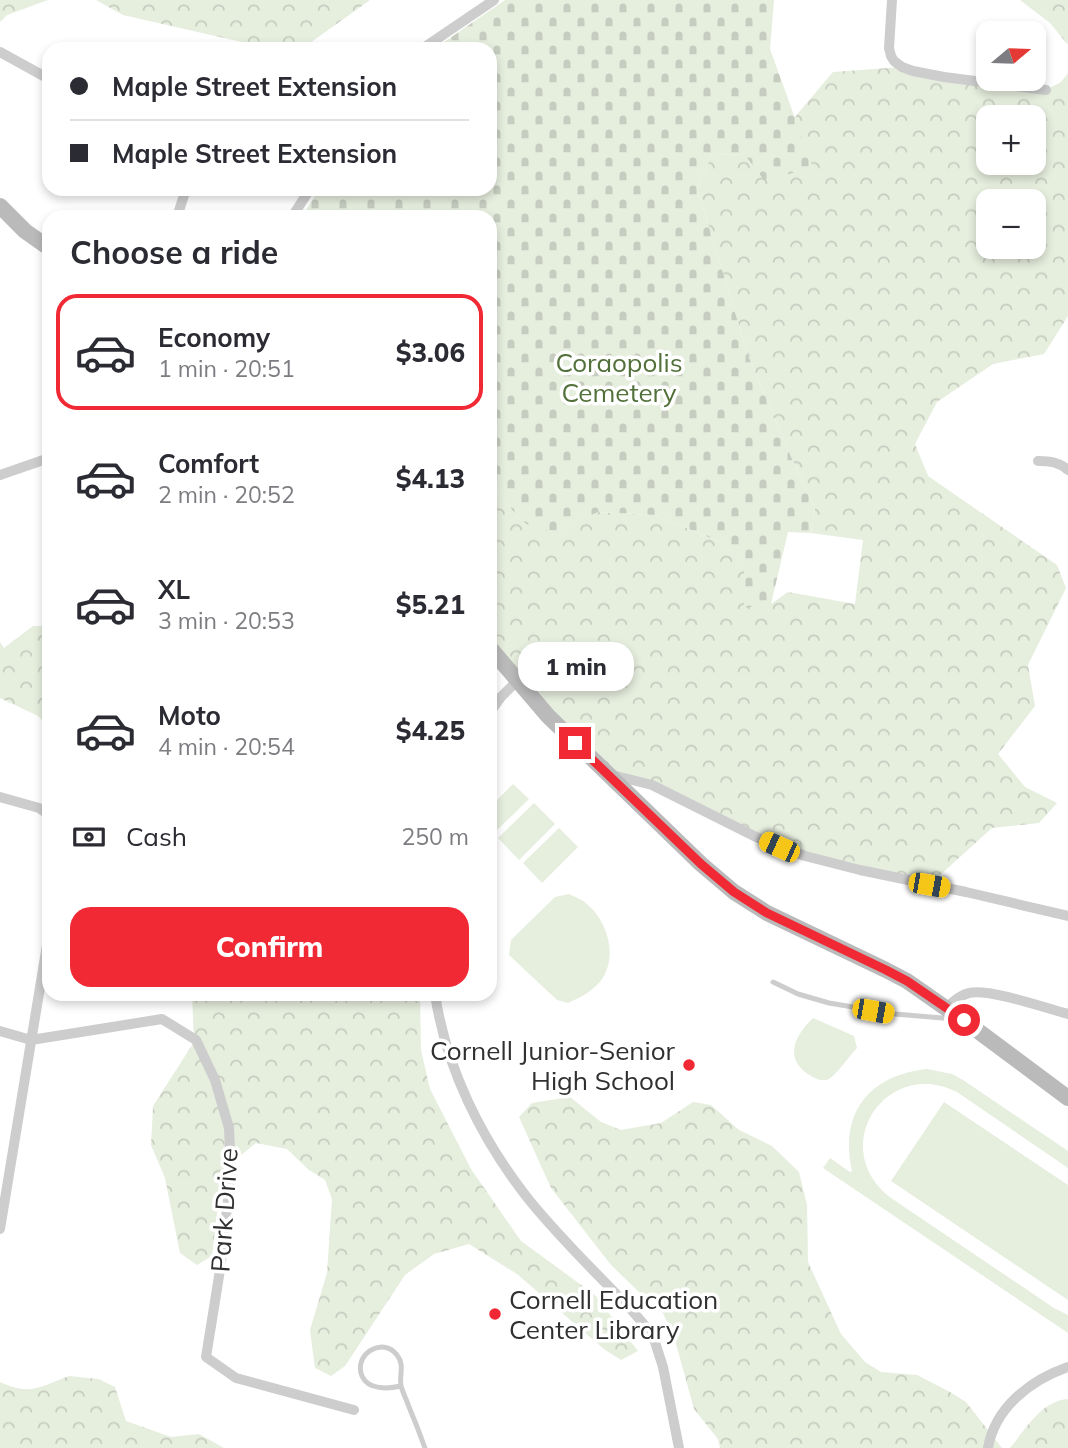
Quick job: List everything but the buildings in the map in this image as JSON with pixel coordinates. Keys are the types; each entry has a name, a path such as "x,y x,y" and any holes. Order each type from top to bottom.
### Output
{"street":[{"path":"432,42 494,0"},
{"path":"892,0 889,48 894,61 913,71 976,81"},
{"path":"0,51 42,75"},
{"path":"0,206 25,231 42,243"},
{"path":"0,475 42,460"},
{"path":"1038,461 1055,462 1068,470"},
{"path":"497,657 548,716 701,864 734,892 777,918 907,981 1068,1098"},
{"path":"497,702 517,681"},
{"path":"608,775 652,785 756,837 805,856 1068,916"},
{"path":"0,797 42,810"},
{"path":"0,1229 42,975"},
{"path":"946,1008 960,997 980,992 1068,1014"},
{"path":"436,1001 460,1083 476,1118 502,1163 556,1230 647,1328 655,1342 663,1367 679,1448"},
{"name":"Park Drive","path":"31,1040 162,1018 197,1040 215,1080 229,1128 231,1173 220,1270 206,1357 236,1378 354,1410"},
{"path":"0,1031 31,1040"},
{"path":"988,1448 990,1435 1010,1402 1026,1388 1068,1367"}],"lane":[{"path":"773,982 798,994 829,1003 895,1014 964,1020"},
{"path":"401,1386 388,1389 370,1385 363,1379 360,1368 368,1351 388,1347 395,1351 401,1360 401,1386 425,1448"}],"green space":[{"path":"0,0 48,0 7,15 0,22"},
{"path":"96,0 370,0 311,42 241,42 123,15"},
{"name":"Coraopolis Cemetery","path":"505,0 774,0 770,49 813,168 764,180 745,155 712,154 697,188 749,358 815,508 811,533 788,532 771,604 744,608 744,567 723,543 655,515 598,512 556,531 535,529 519,519 497,489 497,210 306,210 315,196 497,196 497,42 444,42"},
{"path":"1020,0 1068,0 1068,45 1050,23"},
{"path":"902,67 976,79 976,91 1046,91 1061,82 1068,73 1068,316 1044,354 993,364 937,402 915,444 928,476 1057,565 1066,588 1028,665 1035,706 998,754 1025,787 1057,803 1039,823 992,828 929,885 805,856 670,792 608,775 497,656 497,489 519,519 556,531 597,512 655,515 723,543 771,604 788,592 855,604 863,540 811,533 815,508 749,358 697,188 712,154 745,155 812,168 794,118 833,72"},
{"path":"33,626 42,626 42,720 0,698 0,642 4,648"},
{"path":"513,784 529,799 497,830 497,800"},
{"path":"534,803 555,824 519,860 498,838"},
{"path":"559,828 578,847 542,883 523,863"},
{"path":"569,894 596,913 606,933 610,955 604,976 597,985 568,1003 557,1000 509,955 511,940 555,897"},
{"path":"192,1001 420,1001 421,1050 430,1089 471,1169 521,1241 595,1295 638,1351 621,1360 605,1350 517,1274 469,1244 434,1254 405,1275 345,1366 331,1376 315,1368 310,1330 327,1273 332,1199 325,1180 309,1170 287,1149 256,1143 222,1170 212,1256 197,1265 180,1253 165,1178 151,1145 153,1106 194,1042"},
{"path":"813,1018 854,1036 857,1048 827,1080 817,1079 802,1070 794,1055 801,1032"},
{"path":"927,1069 952,1074 963,1080 1068,1151 1068,1168 957,1092 931,1084 907,1086 887,1097 873,1113 864,1133 864,1156 872,1178 891,1198 1068,1315 1068,1333 823,1168 830,1158 852,1171 850,1131 863,1100 889,1079"},
{"path":"570,1097 601,1122 621,1130 661,1123 693,1102 711,1105 739,1130 772,1146 799,1172 807,1205 808,1262 841,1334 865,1362 881,1372 917,1375 966,1402 1002,1448 720,1448 718,1439 694,1409 673,1333 656,1300 639,1292 611,1265 551,1188 519,1117 532,1103"},
{"path":"944,1102 1068,1185 1068,1300 891,1181"},
{"path":"69,1376 98,1379 115,1387 126,1421 171,1437 199,1434 224,1448 0,1448 0,1382 27,1389"},
{"path":"1068,1399 1068,1448 1010,1448 1042,1410"}],"place":[{"name":"Cornell Junior-Senior High School","path":"689,1065"},
{"name":"Cornell Education Center Library","path":"495,1314"}],"route":[{"path":"575,743 701,864 734,892 767,913 907,981 964,1020"}]}
